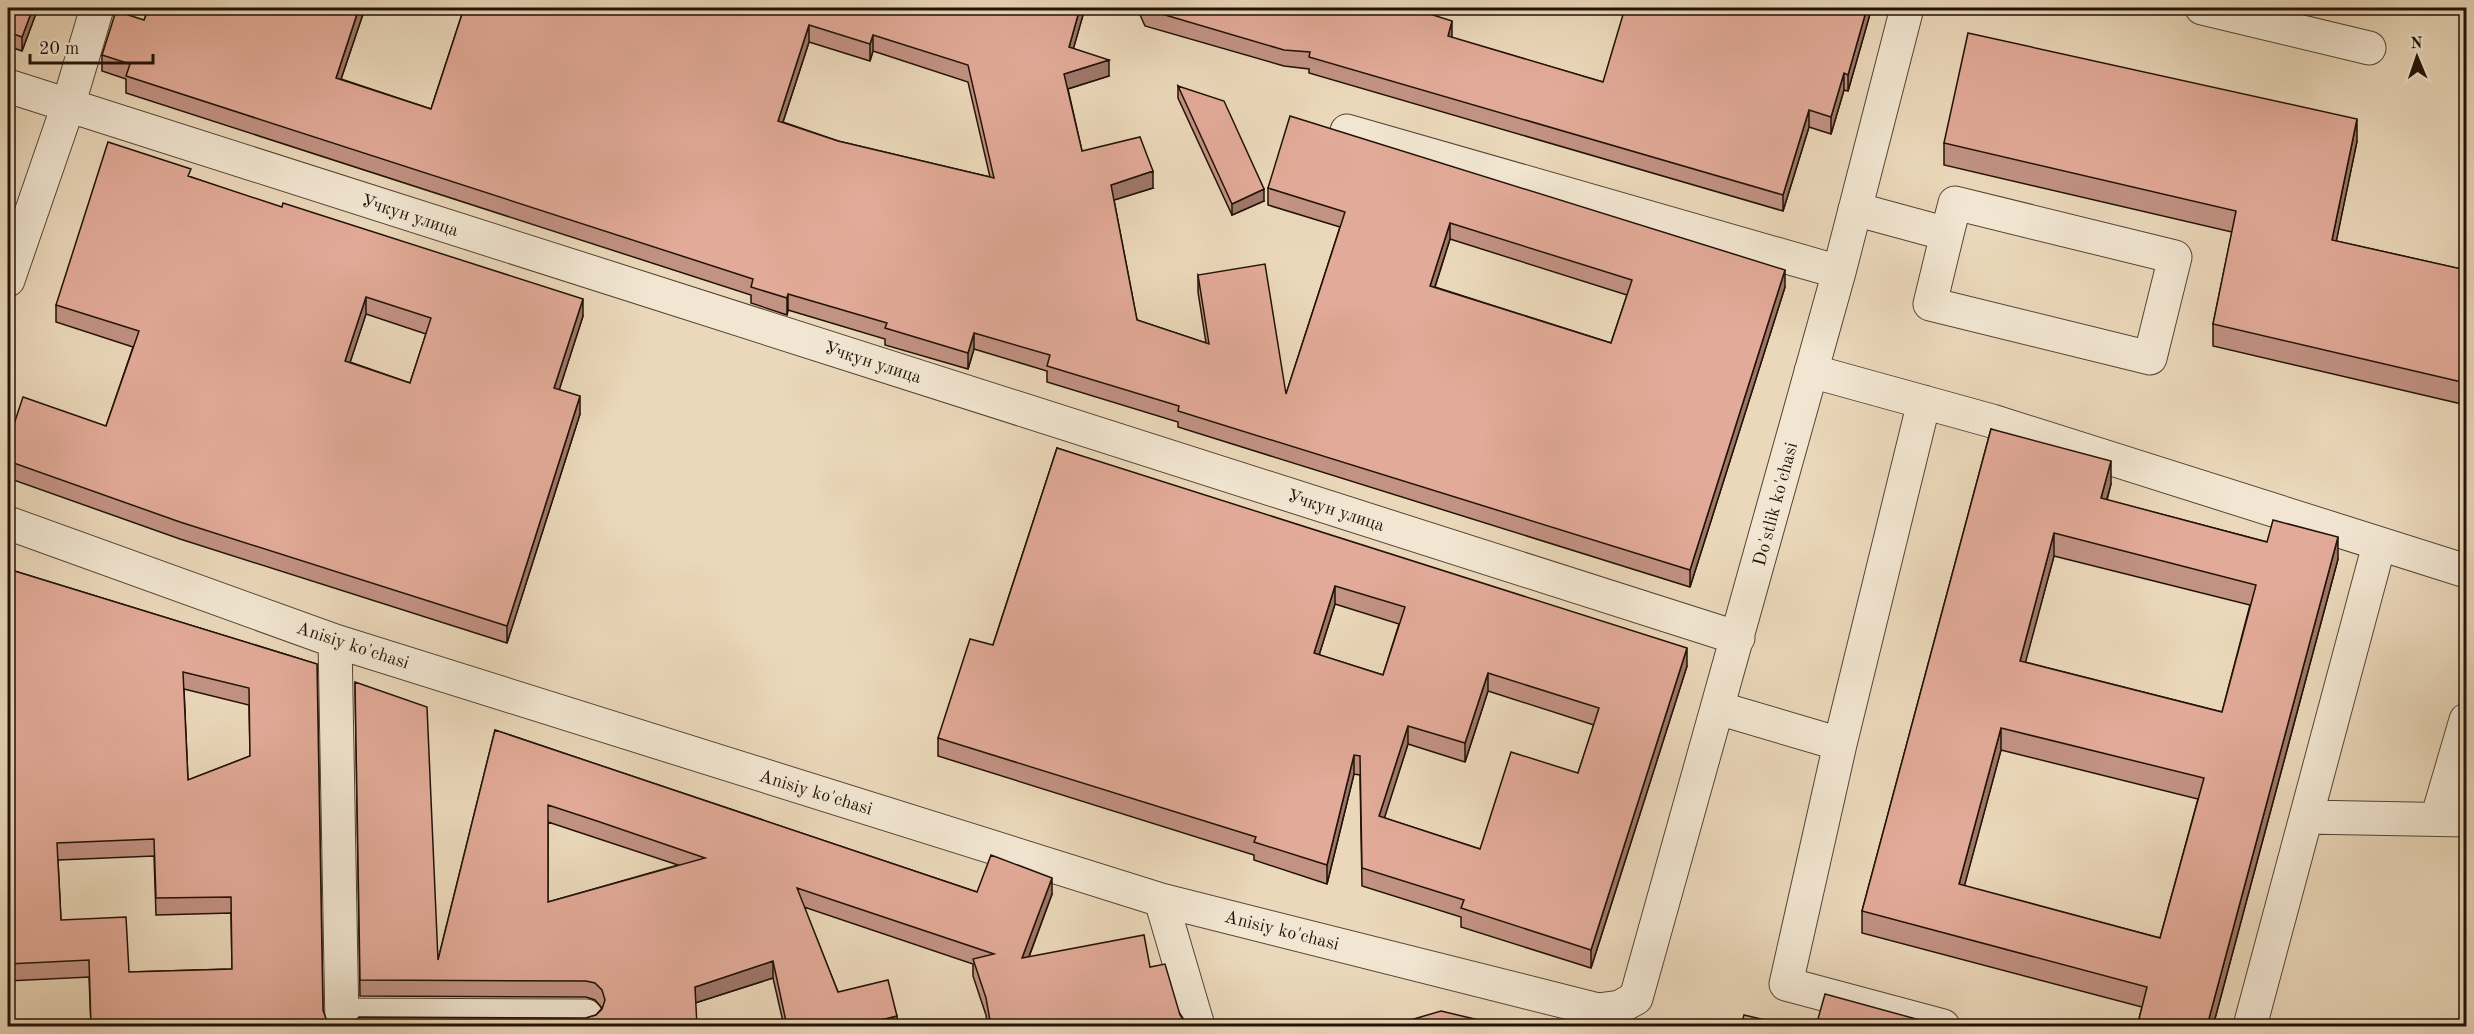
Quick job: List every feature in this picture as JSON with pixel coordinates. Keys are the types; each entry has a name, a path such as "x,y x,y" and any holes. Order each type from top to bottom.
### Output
{"street":[{"path":"8,280 68,106 97,8"},
{"name":"Do'stlik ko'chasi","path":"1636,998 1839,272 1907,8"},
{"path":"2202,8 2369,48"},
{"name":"Учкун улица","path":"8,87 1738,638"},
{"path":"1347,131 1839,272"},
{"path":"1955,203 2175,257 2150,358 1930,304 1947,234 1955,203"},
{"path":"1855,210 1947,234"},
{"path":"1811,371 1992,421 2466,571"},
{"path":"1924,402 1840,744 1786,984 1944,1026"},
{"name":"Anisiy ko'chasi","path":"8,523 335,641 1161,900 1598,1010 1620,1007 1636,998"},
{"path":"2250,1026 2379,545"},
{"path":"335,641 342,1021 586,1016"},
{"path":"1718,708 1840,744"},
{"path":"2306,817 2452,820 2466,720"},
{"path":"1161,900 1198,1026"}],"building":[{"path":"8,8 33,8 22,37 8,32"},
{"path":"149,8 359,8 336,78 431,109 464,8 1080,8 1069,47 1109,60 1064,74 1082,151 1140,137 1153,171 1111,185 1137,320 1209,344 1198,275 1265,264 1286,394 1345,212 1268,188 1290,116 1785,270 1690,570 1178,411 1179,406 1047,366 1050,355 974,333 968,353 885,328 887,323 788,294 787,298 751,287 753,279 126,76 130,64 102,55 116,11 144,20","holes":["809,25 870,44 873,35 968,65 994,178 838,141 778,121","1450,223 1632,280 1611,343 1430,286"]},
{"path":"1144,8 1411,8 1452,21 1448,36 1603,82 1625,8 1867,8 1848,75 1844,73 1831,117 1809,110 1783,195 1309,57 1310,52 1284,50"},
{"path":"1968,33 2357,119 2332,240 2466,270 2466,383 2213,324 2236,211 1944,143"},
{"path":"1178,86 1224,101 1264,189 1232,204"},
{"path":"108,142 191,169 188,176 282,207 283,203 583,299 554,388 580,396 507,626 180,522 8,461 8,442 23,397 106,426 139,331 56,305","holes":["366,297 431,318 410,383 345,361"]},
{"path":"1991,429 2111,461 2101,498 2267,542 2273,520 2338,537 2207,1026 2170,1026 2139,1019 2147,987 1862,911","holes":["2054,533 2256,585 2222,712 2020,661","2001,728 2204,778 2160,938 1959,884"]},
{"path":"1057,448 1687,648 1591,950 1461,908 1464,900 1362,868 1360,756 1354,755 1327,865 1254,842 1256,837 938,738 970,639 993,645","holes":["1335,586 1405,607 1383,675 1314,653","1488,673 1599,708 1578,773 1511,752 1480,849 1379,816 1408,726 1465,743"]},
{"path":"8,569 317,664 323,1010 326,1019 333,1026 91,1026 89,960 8,964","holes":["183,672 249,688 250,756 188,780","154,839 156,898 231,897 232,969 129,972 126,917 61,920 57,843"]},
{"path":"355,682 427,707 438,960 495,730 977,892 991,855 1052,878 1022,958 1144,935 1150,967 1165,964 1180,1015 1186,1023 1194,1026 991,1026 986,998 973,959 994,954 797,888 838,992 888,980 897,1016 868,1023 868,1026 787,1026 773,961 695,987 697,1026 351,1026 359,1017 586,1018 596,1015 602,1009 605,1000 602,990 595,983 586,981 360,980","holes":["548,805 705,858 548,902"]},
{"path":"1825,994 1938,1025 1953,1022 1971,1026 1816,1026"},
{"path":"2466,1008 2466,1026 2455,1026"},
{"path":"1441,1011 1504,1026 1390,1026"},
{"path":"1744,1015 1791,1026 1741,1026"}]}
